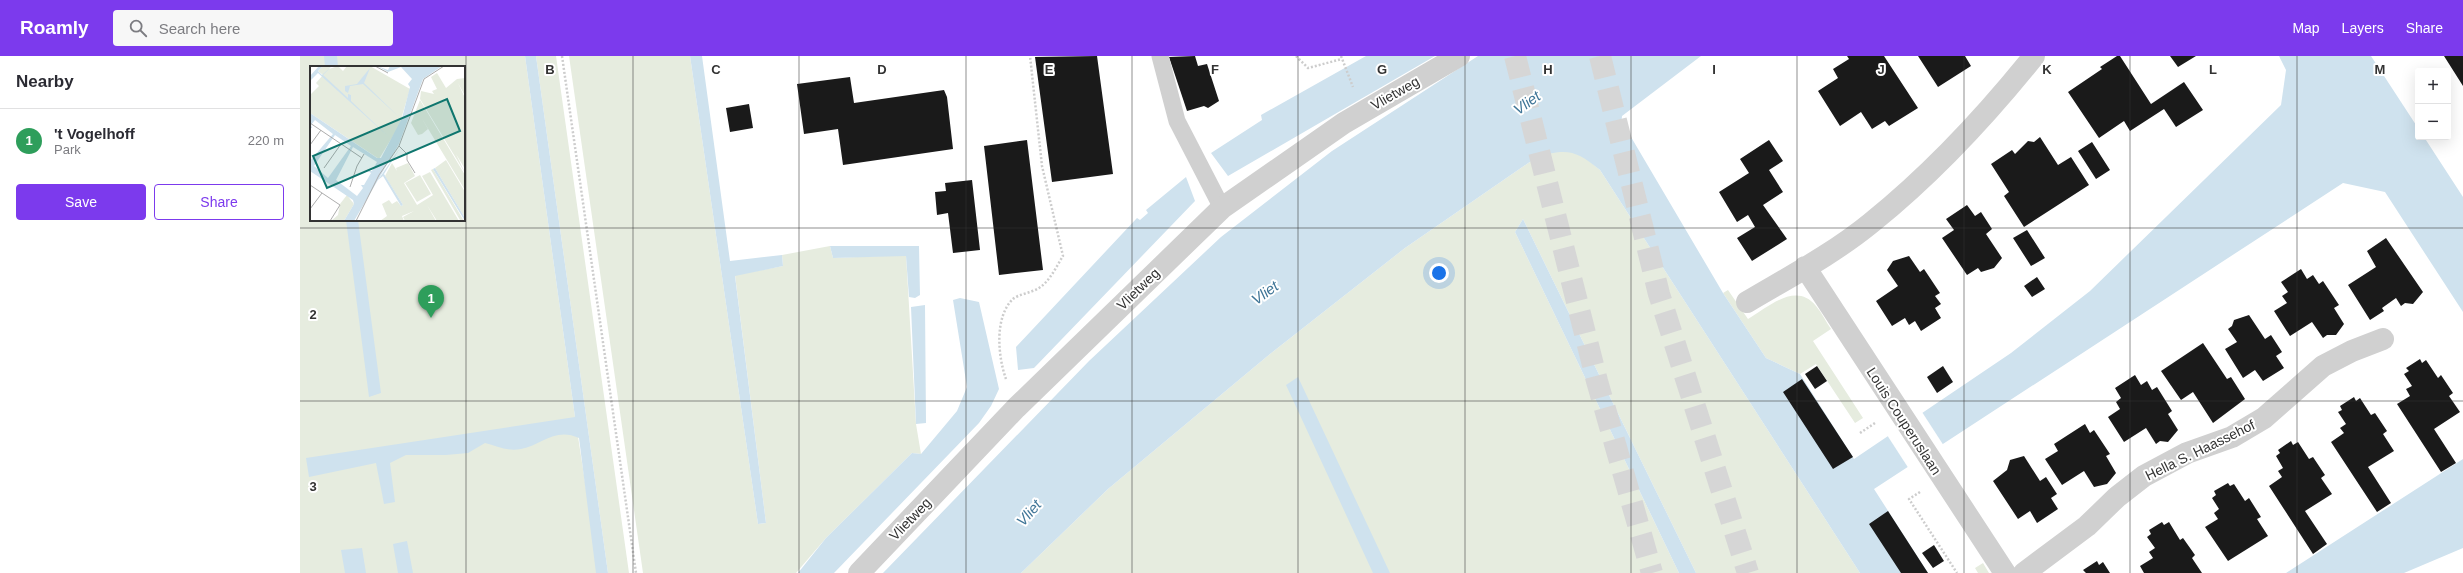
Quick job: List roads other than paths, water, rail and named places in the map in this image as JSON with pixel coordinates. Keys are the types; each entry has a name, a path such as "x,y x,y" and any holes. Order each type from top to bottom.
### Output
{"street":[{"name":"Vlietweg","path":"859,573 1016,408 1222,208 1344,123 1459,56"},
{"path":"1747,302 1805,267 1869,224 1920,182 1976,127 2034,56"},
{"name":"Louis Couperuslaan","path":"1805,267 1929,460 2005,573"},
{"name":"Hella S. Haassehof","path":"2024,573 2087,526 2116,497 2144,476 2187,453 2232,437 2264,418 2323,366 2352,351 2383,339"}],"lane":[{"path":"1160,56 1177,121 1222,208"}],"water":[{"path":"324,56 337,56 338,66 325,66"},
{"path":"525,56 536,56 608,573 596,573 579,438 570,435 556,436 529,447 516,450 485,443 468,453 446,455 406,455 390,463 395,502 384,504 376,463 309,477 306,458 575,417"},
{"path":"690,56 702,56 730,261 782,255 783,266 735,276 766,523 758,524"},
{"path":"1366,56 1435,56 1228,176 1211,153 1262,120 1261,115"},
{"name":"Vliet","path":"1478,56 1701,56 1622,116 1621,127 1631,137 1723,293 1766,358 1800,374 1854,459 2011,353 2090,291 2281,105 2286,70 2279,56 2371,56 2415,123 2415,140 2426,140 2463,197 2463,312 2385,192 2343,183 1874,489 1928,573 1860,573 1600,170 1592,163 1577,155 1556,152 1537,157 1405,248 1270,354 1108,489 1021,573 883,573 1089,361 1221,237 1332,151"},
{"path":"1186,177 1195,201 1034,368 1018,370 1016,347 1137,218 1140,220 1148,213 1146,210"},
{"path":"1523,219 1696,573 1679,573 1515,232"},
{"path":"346,221 358,221 381,393 369,397"},
{"path":"830,246 919,246 920,295 915,298 909,297 906,256 833,258"},
{"path":"960,298 979,302 999,389 991,406 979,423 834,573 798,573 826,538 912,453 921,454 957,411 967,387 953,300"},
{"path":"925,305 926,423 916,424 911,307"},
{"path":"1298,377 1390,573 1373,573 1286,385"},
{"path":"2463,459 2463,548 2404,573 2286,573"},
{"path":"407,541 413,573 398,573 393,544"},
{"path":"362,548 366,573 345,573 341,550"}],"tunnel":[{"path":"1515,56 1597,381 1652,573"},
{"path":"1600,56 1659,294 1748,573"}],"place":[{"name":"'t Vogelhoff","path":"431,318"}]}
